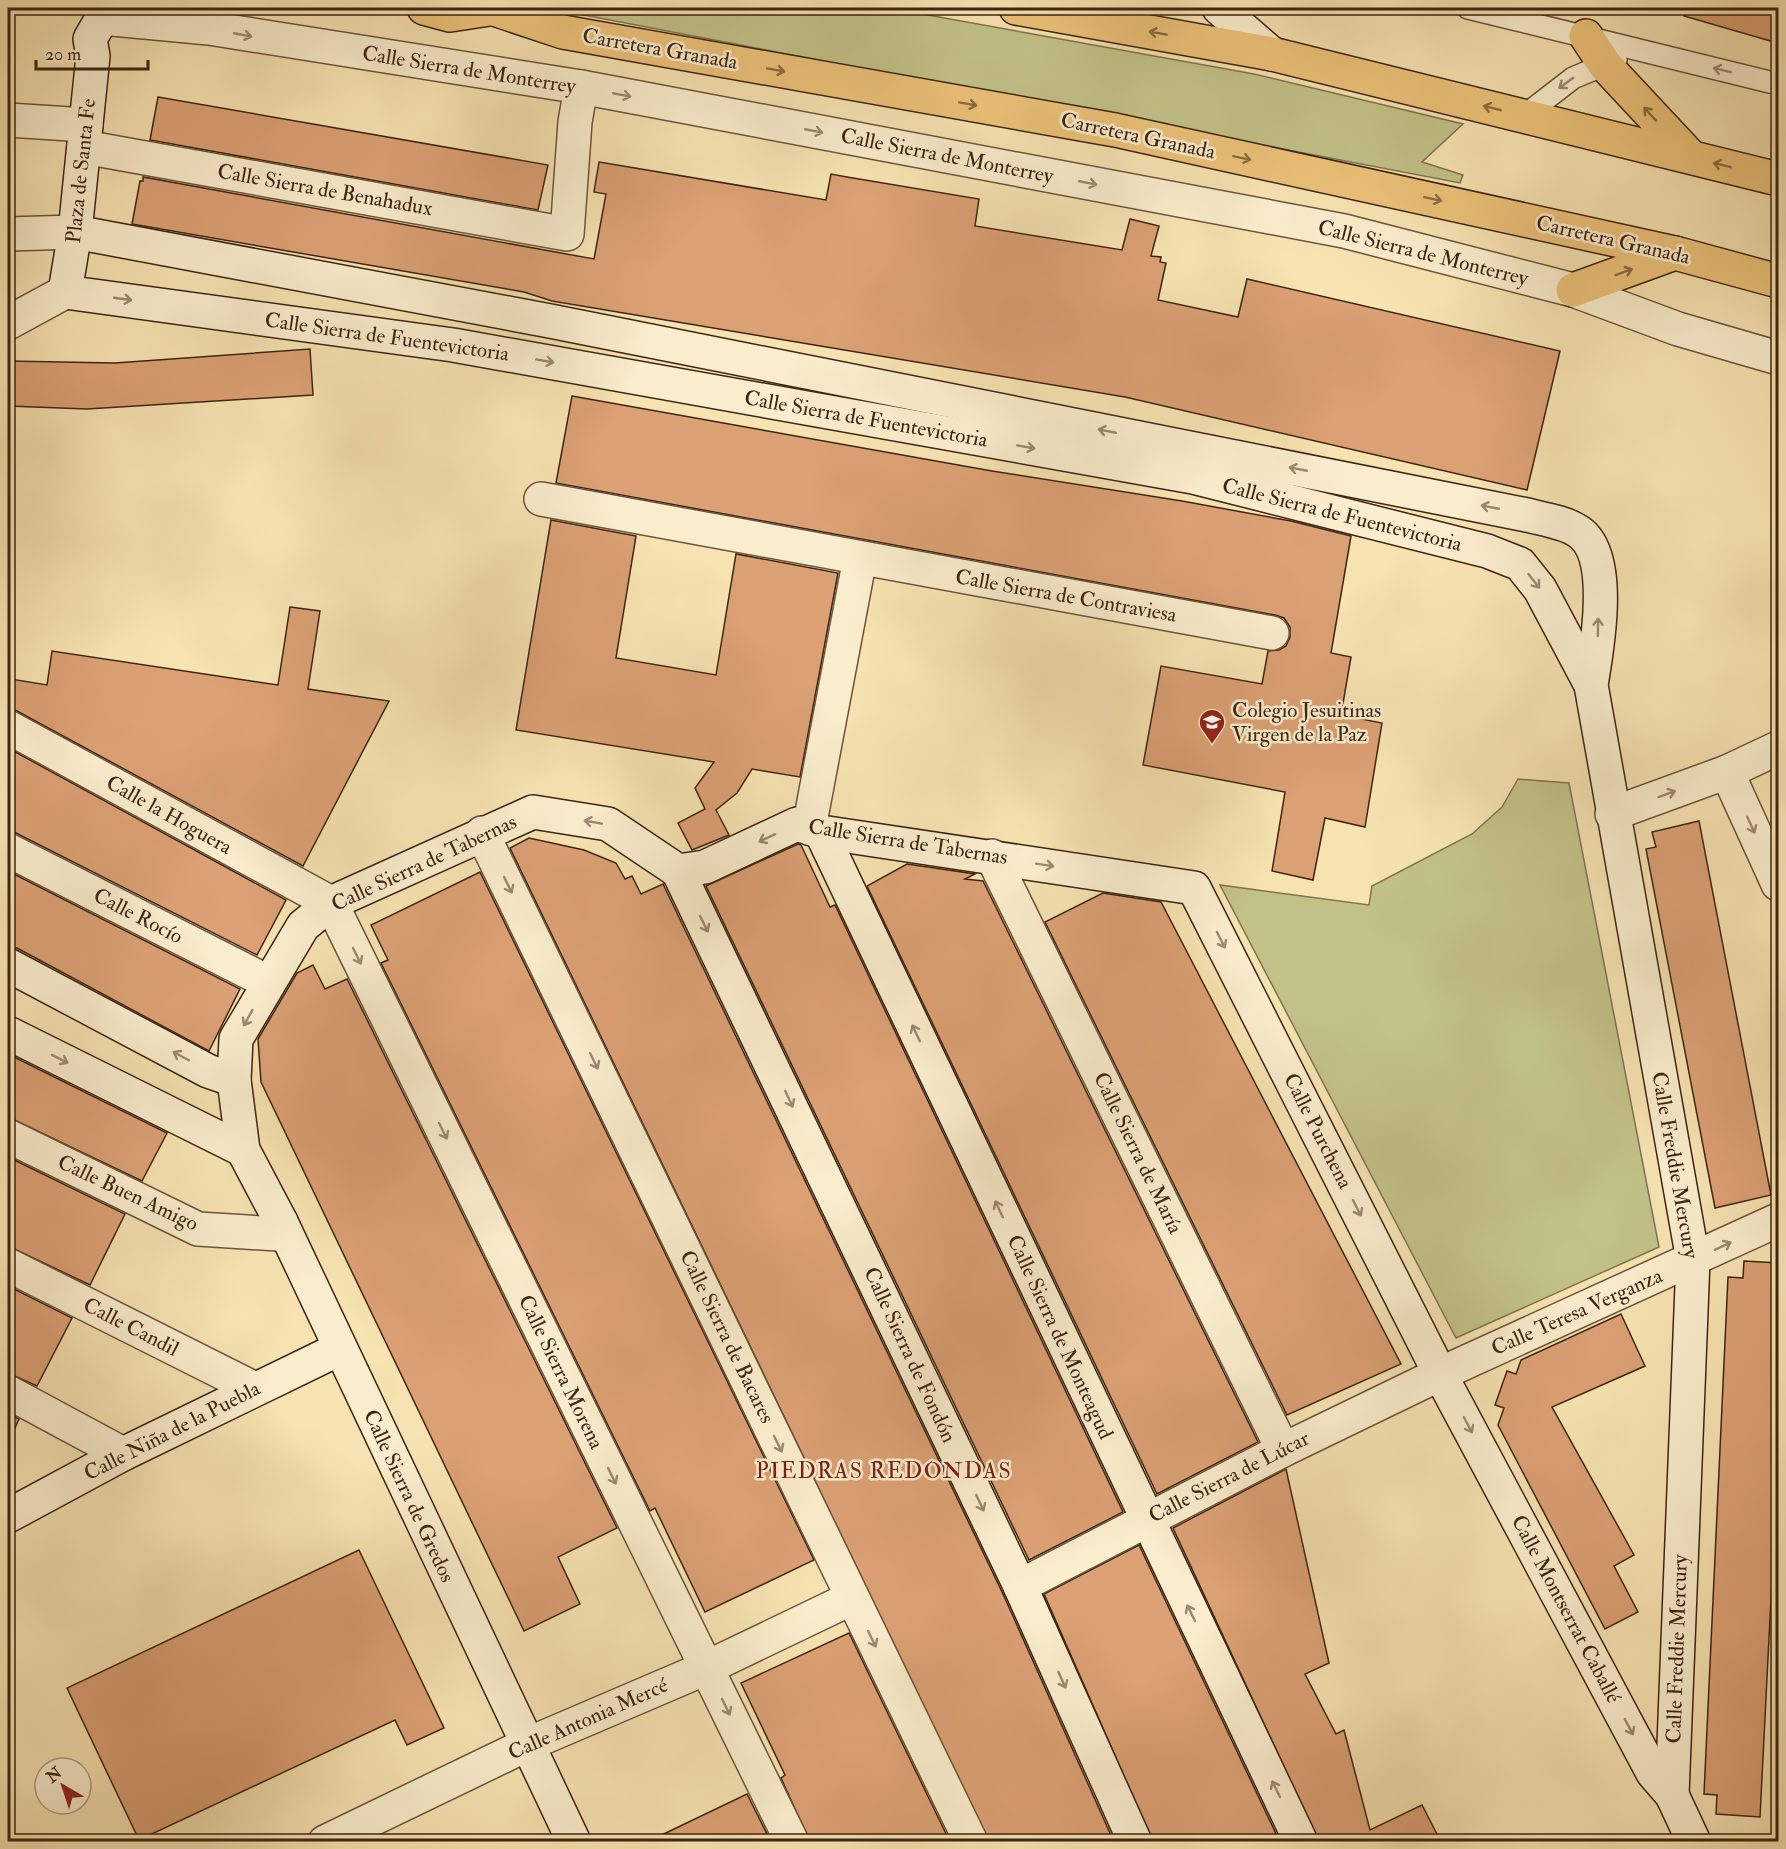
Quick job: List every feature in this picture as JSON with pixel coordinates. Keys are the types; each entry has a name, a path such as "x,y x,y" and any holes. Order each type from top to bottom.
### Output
{"main road":[{"name":"Carretera Granada","path":"424,8 450,15 495,8 563,32 1115,130 1675,253 1779,282"},
{"path":"1016,8 1272,54 1779,179"},
{"path":"1586,36 1605,65 1690,156"},
{"path":"1573,290 1675,253"}],"street":[{"path":"1194,40 1204,8"},
{"path":"1218,8 1272,54"},
{"name":"Calle Sierra de Monterrey","path":"105,13 581,87 1344,231 1573,290 1678,329 1779,358"},
{"name":"Plaza de Santa Fe","path":"65,292 75,232 93,56 90,39 105,13"},
{"name":"Calle Sierra de Benahadux","path":"8,120 567,234 575,122 581,87"},
{"path":"8,234 75,232 583,327 1515,513 1577,530 1595,552 1599,586 1598,639 1591,685"},
{"path":"8,323 65,292"},
{"name":"Calle Sierra de Fuentevictoria","path":"65,292 453,345 1193,477 1487,551 1520,564 1540,589 1591,685"},
{"name":"Calle Sierra de Contraviesa","path":"541,499 1272,633"},
{"path":"815,830 860,558"},
{"name":"Calle Freddie Mercury","path":"1591,685 1612,814 1693,1260 1672,1795"},
{"name":"Calle la Hoguera","path":"8,727 331,903"},
{"path":"1612,814 1727,772 1779,748"},
{"path":"1727,772 1779,884"},
{"name":"Calle Sierra de Tabernas","path":"243,1150 234,1080 236,1039 303,926 331,903 482,833 533,812 608,824 678,871 705,867 797,824 815,830 1194,888"},
{"name":"Calle Sierra de Monteagud","path":"815,830 1301,1842"},
{"name":"Calle Sierra de Bacares","path":"482,833 971,1842"},
{"name":"Calle Rocío","path":"8,850 268,982"},
{"name":"Calle Sierra de María","path":"992,856 1283,1450"},
{"name":"Calle Sierra de Fondón","path":"678,871 1020,1586 1135,1842"},
{"name":"Calle Purchena","path":"1194,888 1440,1374"},
{"name":"Calle Sierra Morena","path":"331,903 792,1842"},
{"path":"8,965 208,1071 234,1080"},
{"path":"8,1033 243,1150"},
{"name":"Calle Buen Amigo","path":"8,1136 198,1229 278,1234 281,1222"},
{"name":"Calle Sierra de Gredos","path":"243,1150 281,1222 526,1745 574,1842"},
{"name":"Calle Teresa Verganza","path":"1440,1374 1779,1220"},
{"name":"Calle Candil","path":"8,1265 255,1389"},
{"name":"Calle Niña de la Puebla","path":"8,1516 123,1454 339,1349"},
{"name":"Calle Sierra de Lúcar","path":"1020,1586 1146,1519 1440,1374"},
{"name":"Calle Montserrat Caballé","path":"1440,1374 1653,1773 1672,1795 1694,1842"},
{"path":"8,1392 123,1454"},
{"name":"Calle Antonia Mercé","path":"325,1842 526,1745 706,1668 852,1598"}],"lane":[{"path":"1468,8 1779,84"},
{"path":"1524,116 1573,78 1638,49"}],"green space":[{"path":"547,8 889,8 1254,74 1463,124 1422,162 1463,175 1460,183"},
{"path":"1518,779 1569,783 1659,1247 1456,1338 1220,885 1369,905 1372,886 1472,834 1502,807"}],"building":[{"path":"1685,8 1779,8 1779,26 1774,42 1684,16"},
{"path":"158,97 548,165 538,210 150,140"},
{"path":"599,162 826,200 831,174 979,199 975,226 1122,250 1130,219 1159,226 1151,256 1161,257 1160,262 1166,263 1158,300 1238,317 1247,279 1560,351 1527,490 1125,397 552,301 524,292 132,224 140,181 143,181 143,177 594,259 606,194 594,192"},
{"path":"310,349 313,395 87,409 8,406 8,361 115,363"},
{"path":"572,396 992,471 1182,501 1291,521 1351,536 1331,653 1351,657 1341,715 1382,723 1365,827 1325,818 1313,880 1272,871 1285,792 1143,765 1161,666 1262,684 1268,651 1279,650 1286,646 1290,637 1290,627 1284,618 556,483"},
{"path":"551,520 636,536 616,658 716,675 736,554 838,573 800,777 752,769 737,793 716,810 729,835 692,850 678,823 705,809 695,788 714,762 516,730"},
{"path":"290,607 320,611 308,689 389,701 303,866 8,708 11,679 47,685 52,651 278,685"},
{"path":"8,748 286,900 257,955 8,831"},
{"path":"1699,821 1771,1195 1715,1208 1646,849 1656,847 1652,832"},
{"path":"529,838 584,850 616,863 625,879 632,876 641,894 663,884 1003,1594 1114,1842 989,1842 510,848"},
{"path":"798,844 801,845 830,907 835,905 1123,1512 1029,1560 706,886"},
{"path":"907,864 975,874 965,879 983,881 1258,1442 1157,1494 867,886"},
{"path":"8,871 240,989 209,1051 17,948 8,946"},
{"path":"480,872 814,1560 705,1612 655,1508 650,1511 381,963 388,960 371,925"},
{"path":"1103,893 1161,902 1401,1364 1287,1415 1045,922"},
{"path":"313,965 325,989 347,979 617,1528 558,1557 580,1604 524,1631 261,1082 258,1039 297,973"},
{"path":"8,1054 167,1133 142,1181 8,1117"},
{"path":"8,1157 125,1214 90,1285 8,1246"},
{"path":"1744,1261 1779,1263 1779,1440 1760,1817 1716,1814 1717,1795 1704,1794 1728,1277 1743,1278"},
{"path":"8,1286 72,1318 37,1386 8,1373"},
{"path":"1621,1314 1645,1366 1552,1407 1634,1555 1614,1566 1638,1612 1605,1629 1498,1425 1504,1408 1495,1405 1507,1371 1516,1374 1521,1360"},
{"path":"8,1413 19,1419 8,1443"},
{"path":"1286,1469 1329,1663 1305,1674 1336,1734 1344,1730 1370,1830 1422,1805 1441,1842 1319,1842 1173,1528"},
{"path":"1139,1545 1280,1842 1153,1842 1044,1594"},
{"path":"359,1550 444,1728 407,1745 395,1720 139,1840 67,1688"},
{"path":"849,1633 950,1842 810,1842 781,1778 785,1775 741,1683"},
{"path":"747,1794 771,1842 647,1842"}],"place":[{"name":"Colegio Jesuitinas Virgen de la Paz","path":"1212,745"}],"district":[{"name":"PIEDRAS REDONDAS","path":"884,1471"}]}
